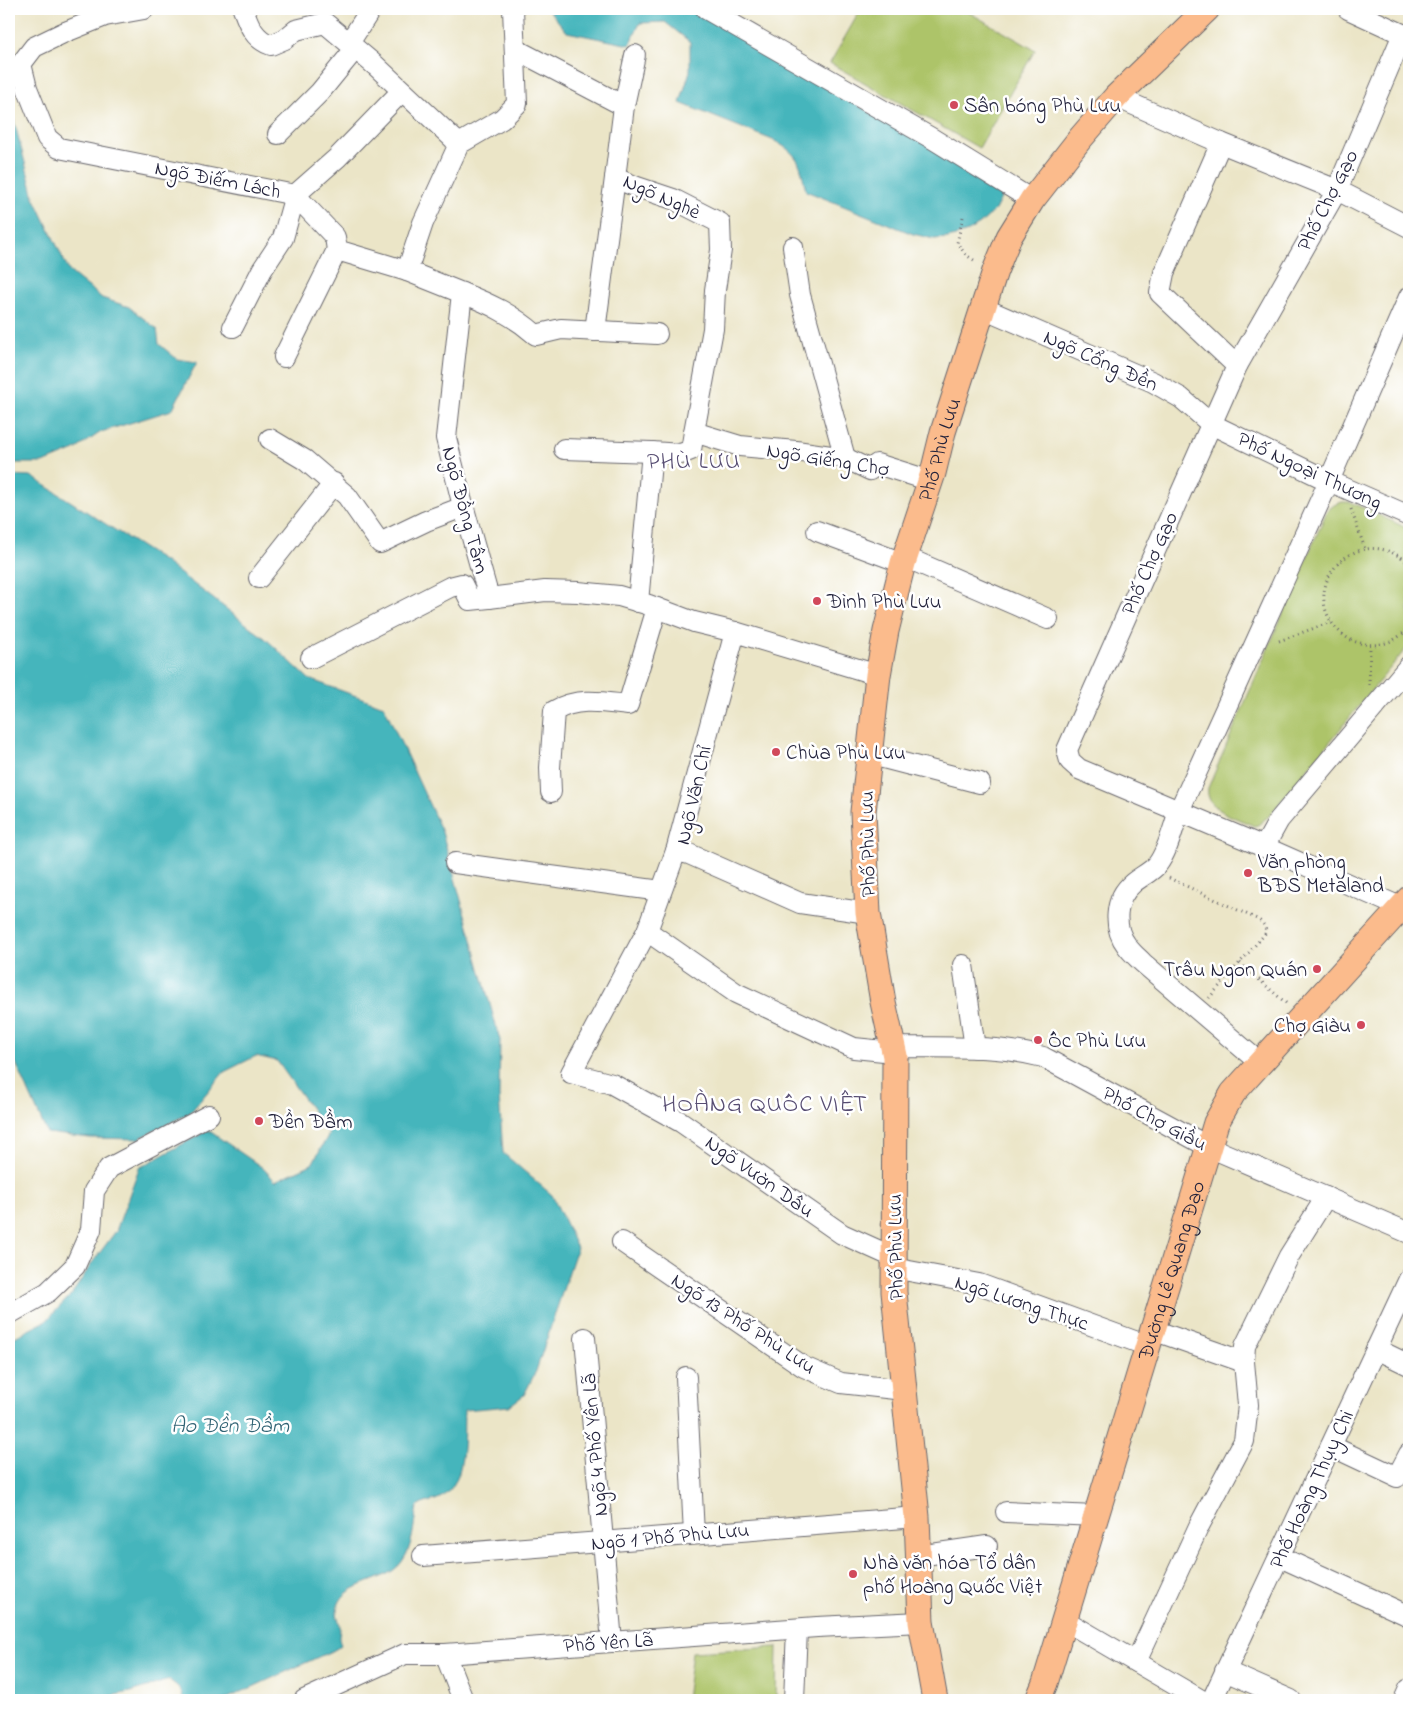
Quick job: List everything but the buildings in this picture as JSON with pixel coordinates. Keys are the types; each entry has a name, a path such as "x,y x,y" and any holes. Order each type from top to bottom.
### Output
{"main road":[{"name":"Phố Phù Lưu","path":"934,1700 921,1622 916,1516 893,1262 893,1050 868,913 863,812 878,675 886,630 904,560 931,481 943,432 995,271 1009,237 1032,200 1116,97 1207,9"},
{"name":"Đường Lê Quang Đạo","path":"1038,1700 1216,1123 1233,1093 1407,906"}],"street":[{"name":"Ngõ Điếm Lách","path":"144,9 105,16 63,33 34,47 21,64 27,88 47,138 59,148 295,195 335,237 337,250"},
{"path":"243,9 255,35 263,42 271,45 284,39 296,30 326,23 459,144"},
{"path":"278,134 320,92 352,46 370,9"},
{"path":"407,271 423,223 459,144 502,119 517,104 513,9"},
{"path":"706,9 933,139 1032,200"},
{"path":"1348,9 1406,35"},
{"name":"Phố Chợ Gạo","path":"1406,35 1337,190 1236,366 1067,750 1070,761 1079,769 1407,906"},
{"path":"515,50 624,106"},
{"name":"Ngõ Nghè","path":"634,55 624,106 615,178 637,188 673,199 720,223 721,250 713,329 694,432"},
{"path":"233,327 262,270 283,238 295,195 338,158 402,91"},
{"path":"1116,97 1221,143 1337,190 1409,227"},
{"path":"1221,143 1164,273 1160,293 1236,366"},
{"path":"595,331 615,178"},
{"path":"793,247 800,295 845,458"},
{"path":"284,357 337,250 407,271 484,301 508,313 536,335 561,329 657,334"},
{"name":"Ngõ Đồng Tâm","path":"462,293 446,438 489,598 545,591 618,596 694,622 735,632 878,675"},
{"path":"1260,1063 1143,963 1127,947 1120,934 1117,921 1121,897 1131,885 1155,867 1161,859 1179,812 1329,481 1409,297"},
{"name":"Ngõ Cổng Đền","path":"983,308 1153,382 1181,398 1211,424"},
{"name":"Phố Ngoại Thương","path":"1211,424 1329,481 1409,516"},
{"path":"564,449 681,454 691,450 694,432"},
{"name":"Ngõ Giếng Chợ","path":"694,432 740,446 845,458 870,470 878,464 931,481"},
{"path":"270,439 305,460 347,496 380,543 426,521 463,507"},
{"path":"551,792 550,768 554,712 564,706 586,701 628,705 648,605 652,452"},
{"path":"259,578 334,484"},
{"path":"817,531 904,560 1048,619"},
{"path":"311,658 450,587 462,584 470,600 489,598"},
{"name":"Ngõ Văn Chỉ","path":"735,632 676,851 689,854 800,902 868,913"},
{"path":"1264,847 1279,820 1409,666"},
{"path":"868,754 980,783"},
{"path":"647,931 676,851"},
{"path":"455,863 662,891"},
{"name":"Phố Chợ Giầu","path":"647,931 736,993 854,1048 893,1050 975,1048 1022,1051 1043,1057 1209,1147 1409,1233"},
{"name":"Ngõ Vườn Dâu","path":"647,931 571,1073 612,1084 681,1122 842,1234 893,1262"},
{"path":"963,965 975,1048"},
{"path":"9,1314 48,1292 75,1266 91,1230 94,1192 109,1168 209,1115"},
{"path":"1136,1662 1199,1526 1244,1441 1248,1405 1244,1362 1245,1346 1289,1256 1326,1197"},
{"name":"Ngõ 13 Phố Phù Lưu","path":"622,1242 804,1367 841,1382 904,1390"},
{"name":"Ngõ Lương Thực","path":"893,1262 979,1284 1150,1338 1244,1362"},
{"name":"Phố Hoàng Thụy Chi","path":"1212,1700 1409,1279"},
{"name":"Ngõ 4 Phố Yên Lã","path":"585,1338 612,1642"},
{"path":"1376,1349 1409,1365"},
{"path":"686,1377 694,1534"},
{"path":"1331,1446 1397,1477 1409,1454"},
{"path":"1006,1512 1096,1516"},
{"name":"Ngõ 1 Phố Phù Lưu","path":"423,1556 916,1516"},
{"path":"918,1556 988,1546"},
{"path":"1280,1557 1409,1616"},
{"path":"1064,1620 1201,1700"},
{"name":"Phố Yên Lã","path":"304,1700 405,1654 445,1654 921,1622"},
{"path":"794,1700 797,1629"},
{"path":"445,1654 463,1700"},
{"path":"1225,1671 1291,1700"},
{"path":"1404,1700 1409,1689"}],"path":[{"path":"963,217 958,243 970,258 995,271"},
{"path":"1349,504 1365,549"},
{"path":"1409,565 1398,555 1383,549 1365,549 1351,553 1338,562 1328,576 1324,591 1325,607 1330,622 1341,634 1354,642 1370,646 1386,644 1400,637 1409,628"},
{"path":"1279,641 1330,622"},
{"path":"1369,688 1370,646"},
{"path":"1164,876 1263,923 1266,932 1207,1001"},
{"path":"1240,963 1303,1017"}],"green space":[{"name":"Sân bóng Phù Lưu","path":"861,9 963,9 1035,50 979,148 830,63"},
{"path":"1350,502 1409,529 1409,645 1269,816 1254,826 1217,808 1208,796 1208,788 1327,511 1334,505"},
{"path":"777,1647 776,1700 686,1700 692,1652"}],"water":[{"path":"548,9 691,9 1005,190 995,210 980,224 965,233 948,238 934,239 913,234 806,191 798,162 795,156 784,146 680,103 690,71 690,42 665,22 640,23 630,45 567,32"},
{"path":"9,106 34,197 69,271 102,298 129,307 157,329 159,344 177,359 197,362 172,410 101,432 75,450 43,463 9,463"},
{"name":"Ao Đền Đầm","path":"9,475 31,476 165,562 266,639 309,679 384,706 442,832 500,1040 499,1096 503,1153 552,1195 577,1248 536,1371 524,1395 509,1406 464,1410 462,1457 460,1469 451,1489 443,1496 417,1507 411,1543 401,1563 384,1576 345,1594 337,1612 341,1645 224,1700 183,1700 179,1688 169,1680 131,1692 88,1700 9,1700 9,1340 46,1321 72,1294 116,1231 139,1168 208,1130 263,1168 275,1181 312,1164 329,1134 277,1061 256,1056 224,1072 190,1113 138,1139 90,1138 47,1133 15,1061 9,1057"}],"place":[{"name":"Sân bóng Phù Lưu","path":"954,105"},
{"name":"Đình Phù Lưu","path":"817,601"},
{"name":"Chùa Phù Lưu","path":"776,752"},
{"name":"Văn phòng BĐS Metaland","path":"1248,873"},
{"name":"Trâu Ngon Quán","path":"1317,969"},
{"name":"Chợ Giàu","path":"1361,1025"},
{"name":"Ốc Phù Lưu","path":"1038,1040"},
{"name":"Đền Đầm","path":"259,1121"},
{"name":"Nhà văn hóa Tổ dân phố Hoàng Quốc Việt","path":"853,1574"}],"district":[{"name":"PHÙ LƯU","path":"694,460"},
{"name":"HOÀNG QUỐC VIỆT","path":"765,1103"}]}
